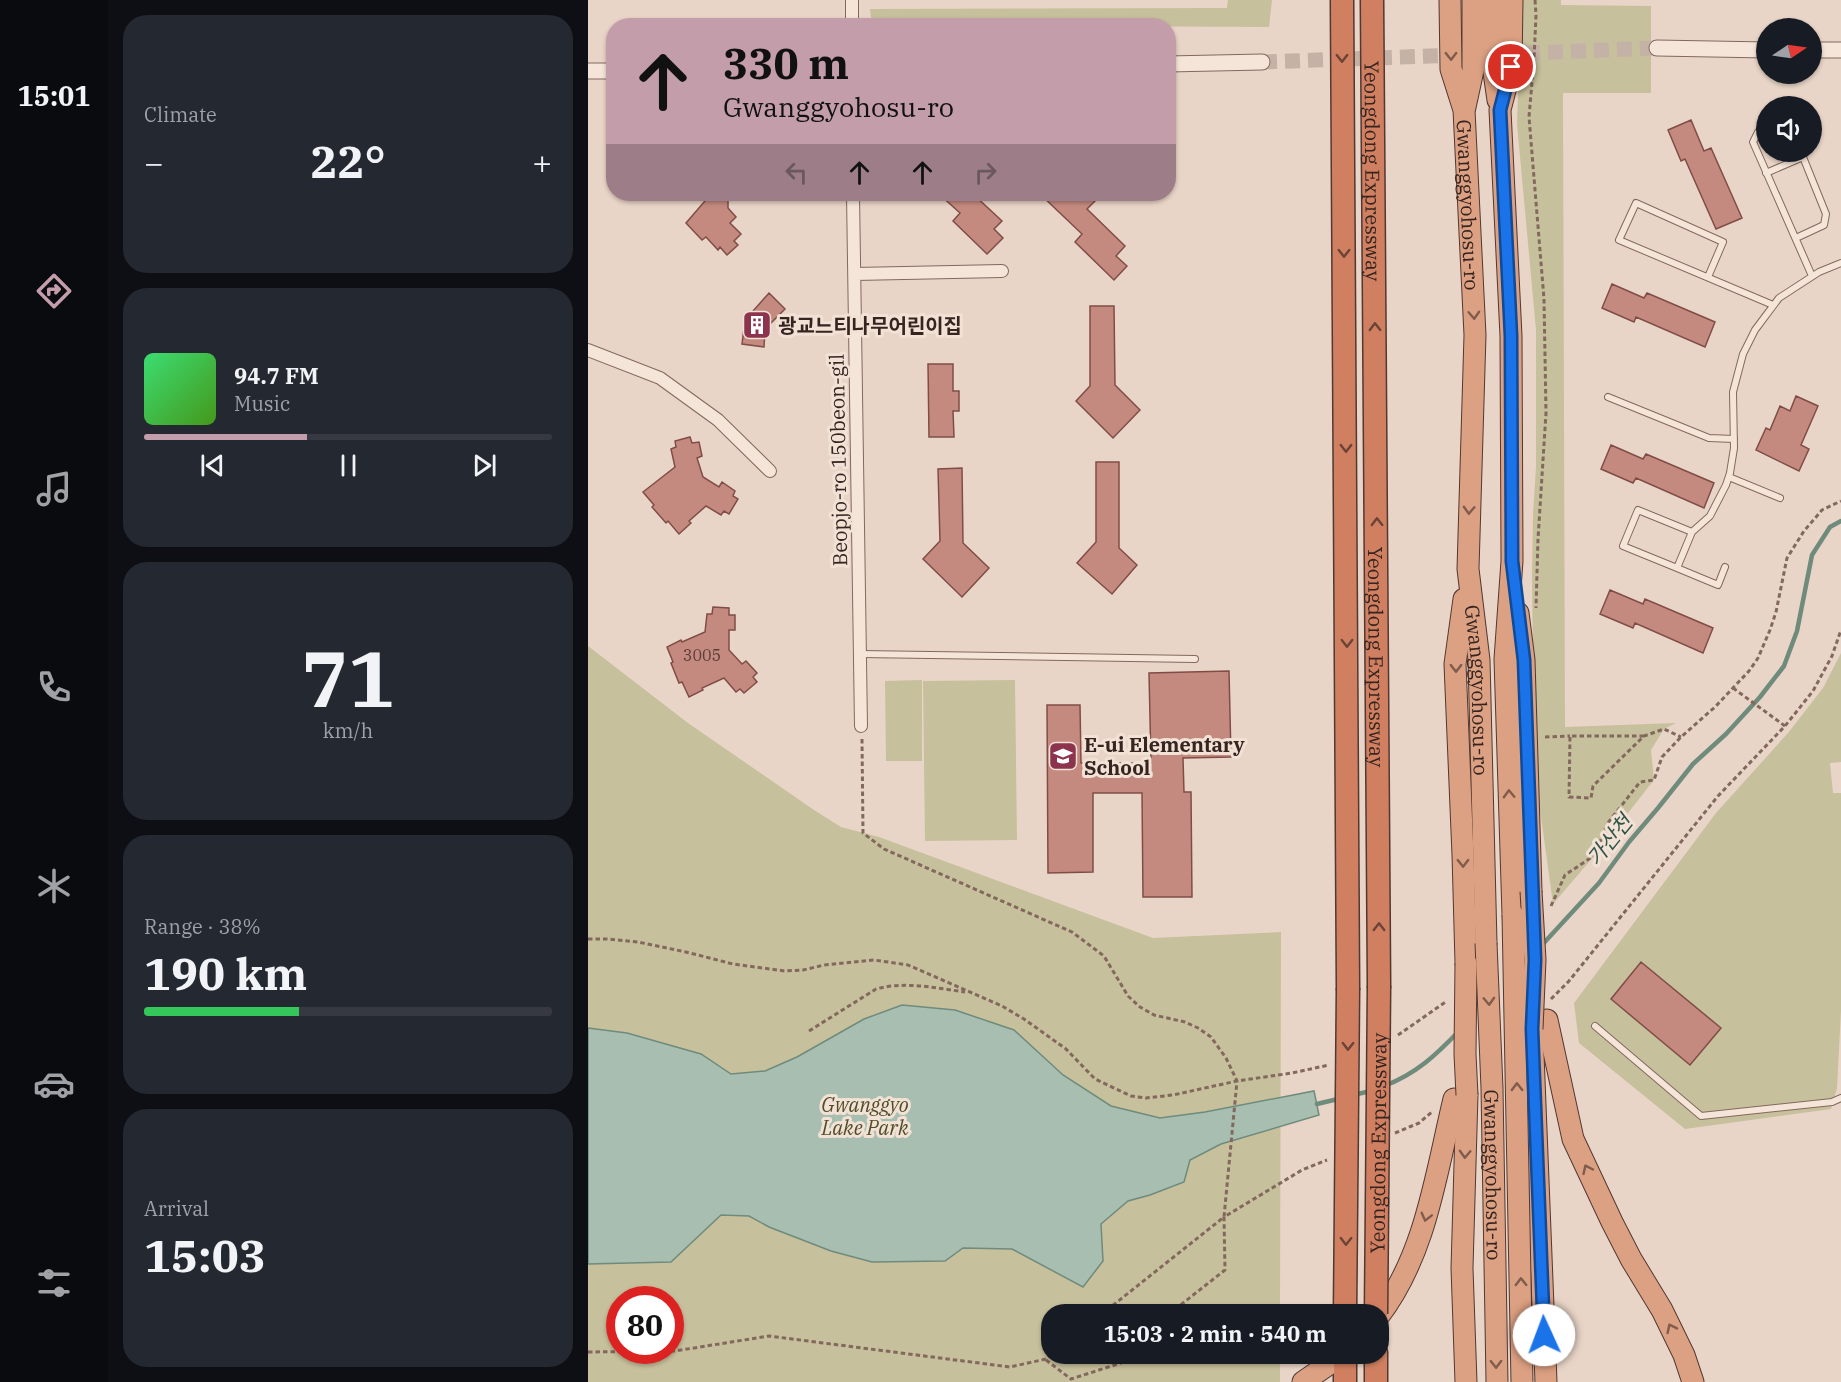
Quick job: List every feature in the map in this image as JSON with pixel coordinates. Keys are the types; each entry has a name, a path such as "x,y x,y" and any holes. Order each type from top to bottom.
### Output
{"highway":[{"name":"Yeongdong Expressway","path":"1342,0 1348,988 1346,1304"},
{"name":"Yeongdong Expressway","path":"1372,0 1379,986 1377,1304"},
{"name":"Gwanggyohosu-ro","path":"1450,0 1451,69 1464,110 1475,335 1468,569 1479,660 1492,1088 1497,1382"},
{"path":"1464,110 1473,70 1473,0"},
{"path":"1493,0 1493,65 1500,110"},
{"name":"Gwanggyohosu-ro","path":"1512,0 1511,67 1500,110 1511,336 1512,561 1505,659 1513,915 1522,1382"},
{"path":"1512,561 1524,660 1531,891 1541,1018 1546,1382"},
{"path":"1384,1304 1402,1278 1421,1236 1465,1054 1466,963 1455,664 1468,569"},
{"path":"1541,1018 1573,1139 1612,1222 1662,1310 1684,1355 1693,1382"},
{"path":"1452,1101 1466,1382"},
{"path":"1303,1382 1329,1364"},
{"path":"1345,1364 1345,1382"},
{"path":"1376,1364 1376,1382"}],"street":[{"path":"852,0 852,18"},
{"path":"1657,48 1756,50"},
{"path":"1822,50 1841,50"},
{"path":"1176,64 1262,62"},
{"path":"588,71 606,71"},
{"name":"Beopjo-ro 150beon-gil","path":"853,201 861,726"},
{"path":"855,274 1002,271"},
{"path":"588,350 660,378 718,420 770,471"}],"lane":[{"path":"1766,173 1803,158 1826,214 1824,225 1796,238"},
{"path":"1761,162 1812,276"},
{"path":"1708,277 1723,242 1636,203 1619,240 1773,305"},
{"path":"1677,568 1692,532 1710,516 1729,477 1733,461 1733,392 1743,354 1755,330 1779,298 1812,276 1841,263"},
{"path":"1608,397 1709,438 1734,439"},
{"path":"1729,477 1780,498"},
{"path":"1692,532 1638,510 1623,546 1718,585 1725,567"},
{"path":"860,654 1195,659"},
{"path":"1595,1026 1701,1116 1832,1102 1841,1098"},
{"path":"1832,1102 1841,1105"}],"path":[{"path":"1535,0 1534,59 1529,117 1544,299 1546,413 1536,612"},
{"path":"1544,911 1553,904 1565,875 1595,855 1606,824 1620,805 1641,782 1654,780 1662,757 1749,671 1758,658 1770,630 1787,558 1804,531 1822,510 1841,501"},
{"path":"1541,1018 1718,796 1785,726 1813,691 1832,656 1841,630"},
{"path":"1732,688 1785,726"},
{"path":"861,726 863,833 884,849 1072,932 1104,956 1128,996 1140,1007 1154,1015 1185,1022 1198,1028 1211,1037 1226,1058 1237,1081 1224,1217 1225,1270 1182,1304"},
{"path":"1541,737 1644,736 1664,729 1681,737"},
{"path":"1570,736 1569,797 1591,798 1593,786 1644,736"},
{"path":"588,939 638,942 760,968 785,971 874,960 908,964 1002,1006 1024,1019 1066,1049 1095,1079 1131,1096 1146,1098 1173,1095 1332,1064"},
{"path":"809,1031 876,988 911,985 969,992"},
{"path":"1391,1039 1449,1000"},
{"path":"1387,1136 1419,1123 1452,1101"},
{"path":"1115,1304 1224,1217 1302,1170 1334,1157"},
{"path":"588,1352 675,1351 769,1335 1010,1367 1041,1360"},
{"path":"1052,1364 1071,1379 1118,1364"}],"green space":[{"path":"1228,0 1272,0 1269,27 1176,27 1176,18 872,18 870,9 1227,8"},
{"path":"1521,0 1561,0 1561,5 1651,6 1651,93 1563,93 1565,727 1676,723 1664,729 1651,750 1654,780 1553,904 1534,766 1532,575 1536,467 1536,330 1517,124"},
{"name":"Gwanggyo Lake Park","path":"588,646 688,723 841,827 879,837 1153,938 1281,932 1280,1304 1041,1304 1041,1364 1280,1364 1280,1382 588,1382"},
{"path":"1841,653 1841,762 1830,763 1833,793 1841,793 1841,1011 1837,1088 1831,1109 1685,1129 1579,1043 1574,1003 1716,813 1788,733 1823,688"},
{"path":"922,680 922,761 886,761 885,681"},
{"path":"1015,680 1017,840 925,841 923,681"}],"shaded area":[{"path":"902,1005 955,1010 1014,1030 1063,1075 1111,1106 1160,1118 1205,1112 1314,1091 1319,1115 1221,1144 1190,1160 1184,1182 1128,1201 1101,1224 1103,1261 1083,1287 1012,1249 963,1248 945,1261 872,1262 831,1251 769,1227 749,1216 721,1215 671,1262 588,1264 588,1028 627,1033 701,1054 731,1074 765,1071 797,1057 864,1019"}],"building":[{"path":"1691,120 1704,151 1711,148 1742,218 1716,229 1685,159 1681,161 1668,130"},
{"path":"705,201 728,201 728,208 736,217 730,223 741,234 734,241 738,245 727,255 720,247 718,250 706,237 702,240 686,223"},
{"path":"947,201 981,201 1002,221 994,229 1003,238 987,254 953,221 960,213"},
{"path":"1047,201 1095,201 1087,209 1125,246 1116,256 1127,266 1114,280 1075,242 1082,234"},
{"path":"1612,284 1644,298 1647,293 1715,322 1705,347 1636,317 1634,322 1602,308"},
{"name":"광교느티나무어린이집","path":"769,293 785,309 765,329 764,347 742,344 745,320"},
{"path":"1090,306 1114,306 1115,385 1140,410 1113,438 1076,401 1090,386"},
{"path":"928,364 953,364 953,391 959,391 959,411 953,411 954,437 929,437"},
{"path":"1796,396 1818,406 1801,445 1809,449 1799,471 1756,450 1766,428 1770,430 1780,406 1790,411"},
{"path":"690,437 692,443 699,442 702,456 697,458 703,477 719,487 722,482 735,491 733,496 738,499 729,514 724,511 721,515 706,506 689,521 691,523 679,534 652,507 654,505 643,492 675,467 671,449 676,447 675,441"},
{"path":"1611,445 1643,459 1646,454 1714,483 1704,508 1636,478 1633,483 1601,469"},
{"path":"1096,462 1119,462 1119,548 1137,565 1112,594 1077,563 1096,542"},
{"path":"962,468 963,543 989,568 962,597 923,559 940,541 938,469"},
{"path":"1610,590 1643,604 1645,599 1713,628 1703,653 1635,623 1633,628 1600,614"},
{"path":"713,607 729,608 729,615 735,615 735,630 729,630 729,650 742,664 746,661 757,673 753,677 757,682 744,693 740,689 736,692 724,678 689,697 682,682 679,683 667,647 705,632 707,614 712,614"},
{"path":"1229,671 1231,757 1183,758 1184,792 1191,792 1192,897 1143,897 1142,793 1093,793 1093,872 1048,873 1047,705 1080,705 1081,763 1151,763 1149,673"},
{"path":"1641,962 1721,1028 1690,1065 1611,999"}],"waterway":[{"name":"가산천","path":"1542,945 1599,883 1629,842 1693,764 1726,734 1760,697 1784,666 1797,631 1812,555 1830,527 1841,521"},
{"name":"가산천","path":"1384,1086 1406,1076 1425,1063 1459,1031"},
{"name":"가산천","path":"1353,1095 1371,1091"},
{"name":"가산천","path":"1317,1104 1342,1098"}],"tunnel":[{"path":"1502,54 1657,48"},
{"path":"1262,62 1460,55"}],"place":[{"name":"광교느티나무어린이집","path":"757,325"},
{"name":"E-ui Elementary School","path":"1063,756"}],"route":[{"path":"1511,67 1500,110 1511,336 1512,561 1524,660 1535,960 1532,1029 1544,1335"}]}
